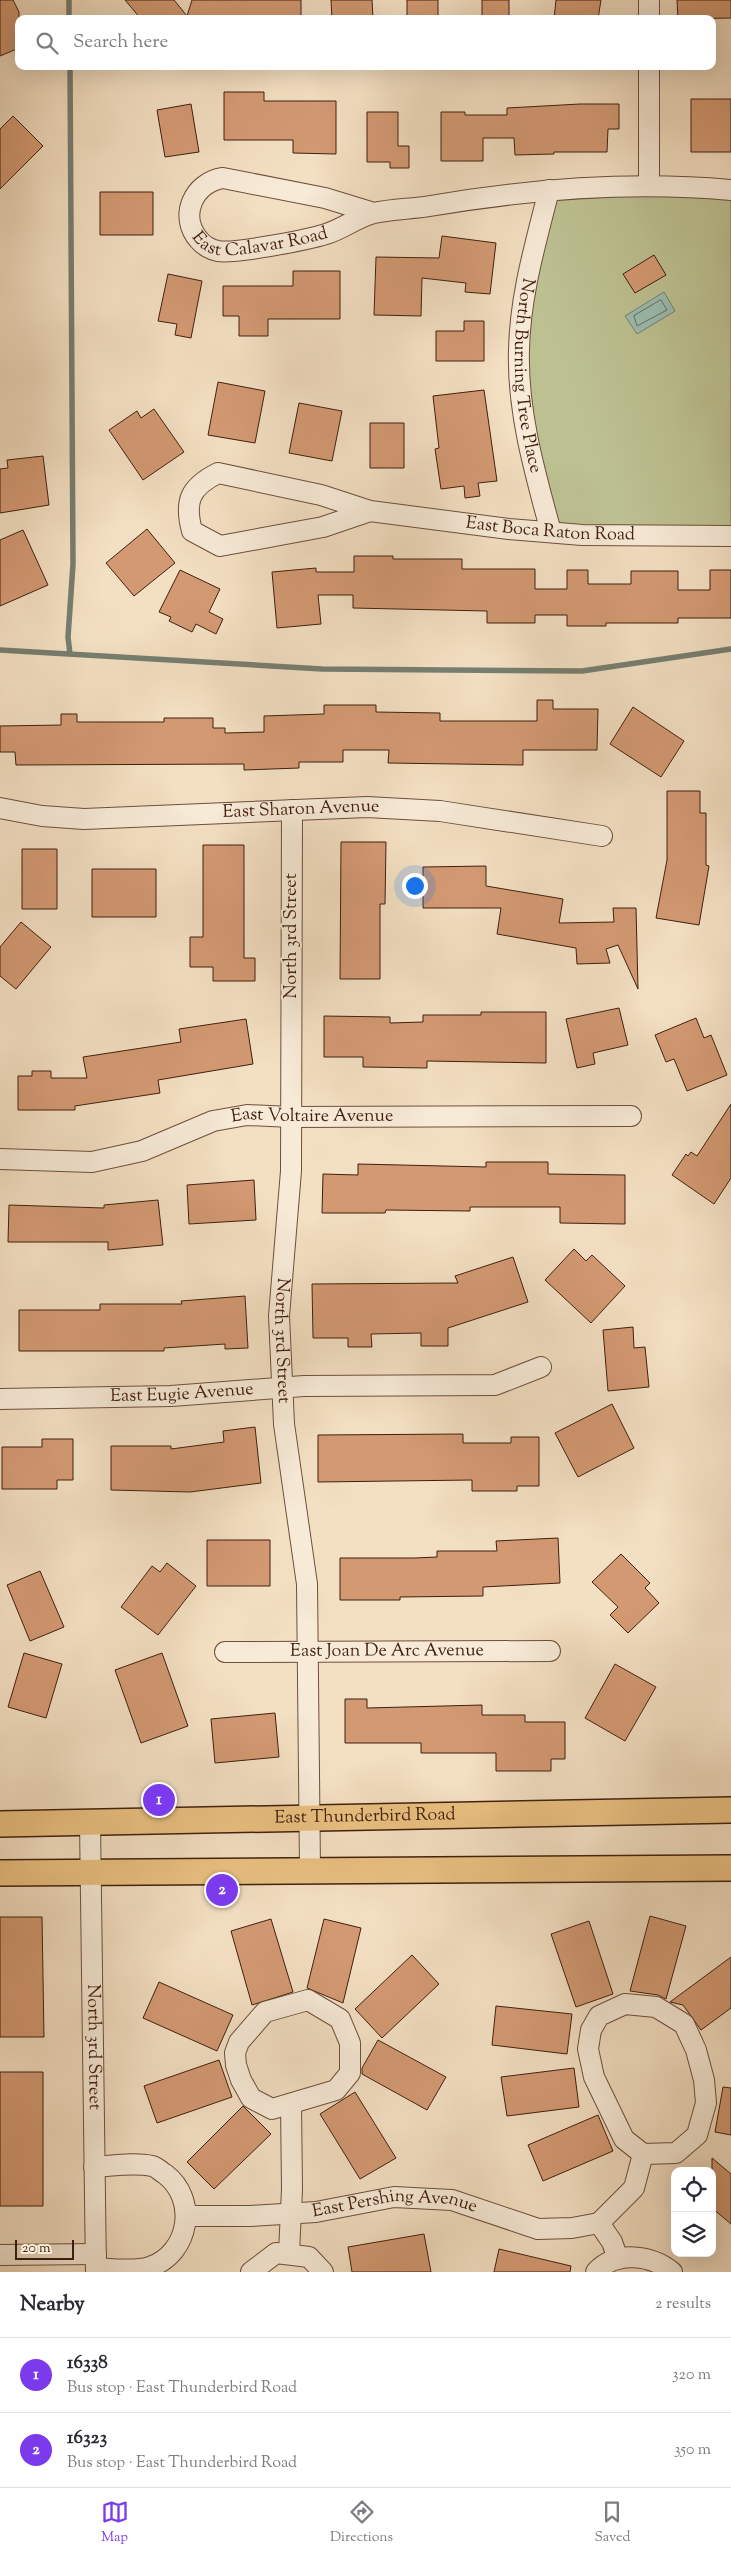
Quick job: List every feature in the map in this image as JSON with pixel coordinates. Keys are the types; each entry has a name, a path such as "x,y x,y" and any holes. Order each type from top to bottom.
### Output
{"main road":[{"name":"East Thunderbird Road","path":"0,1824 731,1810"},
{"path":"0,1873 310,1869 731,1868"}],"street":[{"path":"649,0 649,15"},
{"path":"649,70 650,186"},
{"name":"East Calavar Road","path":"374,213 326,198 224,178 213,179 202,186 190,205 189,214 197,239 206,246 218,251 234,251 326,234 374,213 549,190 650,186 731,190"},
{"name":"North Burning Tree Place","path":"549,190 530,266 522,312 519,366 521,404 551,532"},
{"name":"East Boca Raton Road","path":"370,510 323,527 220,546 192,531 189,520 189,501 195,488 218,473 321,495 370,510 582,535 731,536"},
{"name":"East Sharon Avenue","path":"0,808 42,816 84,819 367,808 440,811 602,836"},
{"name":"North 3rd Street","path":"292,810 291,1171 279,1316 284,1424 307,1584 310,1869"},
{"name":"East Voltaire Avenue","path":"0,1159 92,1162 142,1151 213,1121 247,1114 291,1117 631,1116"},
{"name":"East Eugie Avenue","path":"0,1398 171,1396 282,1387 495,1385 541,1367"},
{"name":"East Joan De Arc Avenue","path":"225,1652 550,1651"},
{"name":"North 3rd Street","path":"90,1822 96,2265"},
{"path":"308,2000 340,2019 350,2043 350,2073 336,2090 291,2104 272,2109 251,2098 238,2072 236,2053 239,2042 266,2012 308,2000"},
{"path":"625,2004 656,2007 684,2024 696,2050 704,2080 706,2103 697,2135 676,2153 643,2154 624,2139 594,2077 588,2049 591,2030 599,2016 625,2004"},
{"path":"289,2253 292,2214 291,2104"},
{"path":"618,2259 612,2242 599,2223 634,2188 643,2154"},
{"path":"0,2255 96,2265 124,2270 150,2267 172,2253 185,2231 186,2216 186,2205 175,2182 154,2166 94,2167"},
{"name":"East Pershing Avenue","path":"186,2216 316,2212 394,2197 452,2200 538,2229 572,2228 599,2223"},
{"path":"251,2272 276,2253 289,2253 309,2257 323,2272"},
{"path":"596,2272 618,2259 631,2256 662,2264 672,2272"}],"green space":[{"path":"549,190 731,190 731,536 551,532 519,366"}],"water":[{"path":"664,292 675,311 637,334 625,316"}],"building":[{"path":"0,0 13,0 19,12 19,15 15,15 15,50 0,56"},
{"path":"125,0 174,0 186,15 138,15"},
{"path":"192,0 301,0 301,15 187,15"},
{"path":"331,0 372,0 373,15 332,15"},
{"path":"407,0 438,0 438,15 407,15"},
{"path":"482,0 509,0 509,15 482,15"},
{"path":"556,0 601,0 599,15 554,15"},
{"path":"677,0 731,0 731,18 716,18 716,15 678,15"},
{"path":"224,92 264,92 264,101 336,101 336,154 293,153 293,140 224,140"},
{"path":"691,99 731,99 731,152 691,152"},
{"path":"191,104 199,152 165,157 157,110"},
{"path":"619,104 619,129 608,129 607,152 554,152 554,154 515,155 514,138 483,138 483,161 441,161 441,112 465,112 465,115 507,115 507,108"},
{"path":"367,112 398,112 398,146 409,146 409,168 390,168 390,162 367,162"},
{"path":"13,116 43,146 0,189 0,129"},
{"path":"100,192 153,192 153,235 100,235"},
{"path":"442,236 496,243 490,294 465,292 466,283 422,278 421,316 374,315 376,257 439,258"},
{"path":"654,255 666,275 635,293 623,274"},
{"path":"293,271 340,271 340,319 268,319 268,336 239,336 239,316 223,316 223,286 293,286"},
{"path":"168,274 202,281 191,338 175,335 177,324 158,321"},
{"path":"464,321 484,321 484,361 436,361 436,331 464,331"},
{"path":"218,382 265,391 255,443 208,435"},
{"path":"484,390 497,481 478,483 480,496 465,498 464,486 441,489 435,449 439,448 433,396"},
{"path":"299,403 342,411 332,461 289,453"},
{"path":"154,409 184,452 143,480 109,430 137,411 141,418"},
{"path":"370,423 404,423 404,468 370,468"},
{"path":"43,456 49,505 0,513 0,469 8,468 7,460"},
{"path":"147,529 175,563 134,596 106,563"},
{"path":"23,530 48,585 0,606 0,540"},
{"path":"354,556 393,556 393,559 462,559 462,569 535,569 535,589 567,589 567,570 588,570 588,584 631,584 631,571 678,571 678,590 710,590 710,570 731,570 731,618 678,618 678,623 606,623 606,626 567,626 567,615 535,615 535,623 487,623 487,611 353,608 353,595 318,595 321,624 277,628 272,572 316,568 316,572 354,572"},
{"path":"180,570 220,589 209,612 223,619 216,634 196,624 192,632 169,621 171,617 159,612"},
{"path":"537,700 553,700 553,709 598,709 597,750 523,750 523,765 388,763 389,750 343,750 343,762 299,762 299,768 244,770 244,764 16,765 15,752 0,752 0,726 61,725 61,714 77,714 77,722 164,722 164,718 213,718 213,728 225,728 225,733 264,732 264,716 324,714 324,705 376,705 376,712 440,713 440,721 537,721"},
{"path":"633,707 684,741 661,777 610,744"},
{"path":"667,791 700,791 700,813 706,813 706,865 709,866 699,925 656,918 667,860"},
{"path":"341,842 386,842 385,904 380,904 380,979 340,979"},
{"path":"203,845 244,845 244,958 255,958 255,981 213,981 213,967 190,967 190,937 203,937"},
{"path":"22,849 57,849 57,909 22,909"},
{"path":"486,866 486,886 563,899 559,923 614,922 613,908 636,908 638,989 618,945 606,949 610,963 577,964 576,948 497,934 501,908 423,908 423,867"},
{"path":"92,869 156,869 156,917 92,917"},
{"path":"21,922 51,947 16,989 0,976 0,947"},
{"path":"619,1008 628,1045 593,1053 595,1064 577,1068 566,1019"},
{"path":"481,1012 546,1012 546,1063 427,1061 427,1068 363,1067 363,1057 324,1057 324,1016 390,1017 390,1023 423,1022 423,1015 481,1015"},
{"path":"696,1018 704,1038 711,1035 727,1075 687,1091 674,1059 666,1062 655,1035"},
{"path":"246,1019 253,1064 158,1080 160,1093 75,1106 75,1110 18,1110 18,1076 32,1076 32,1071 51,1071 51,1078 87,1078 83,1057 181,1042 179,1029"},
{"path":"731,1104 731,1178 714,1204 672,1175 686,1154 688,1156 691,1152 697,1156"},
{"path":"486,1162 548,1162 548,1174 625,1175 625,1224 560,1223 560,1207 470,1207 470,1211 386,1210 385,1213 322,1213 323,1174 358,1175 358,1164 486,1167"},
{"path":"254,1180 256,1220 189,1224 187,1185"},
{"path":"158,1200 163,1245 108,1250 108,1242 8,1242 9,1205 104,1208 104,1205"},
{"path":"574,1249 586,1261 592,1255 625,1286 591,1323 545,1280"},
{"path":"513,1257 528,1302 448,1328 448,1346 421,1346 421,1333 371,1334 372,1347 348,1347 348,1338 313,1338 312,1284 458,1283 455,1276"},
{"path":"245,1296 248,1348 225,1349 225,1344 164,1348 164,1351 19,1351 19,1310 100,1310 100,1304 182,1304 181,1301"},
{"path":"633,1327 634,1348 645,1347 649,1387 608,1391 603,1330"},
{"path":"612,1404 634,1448 578,1477 555,1433"},
{"path":"255,1427 261,1483 190,1492 111,1490 111,1446 171,1446 171,1449 224,1442 223,1431"},
{"path":"463,1434 463,1443 511,1443 511,1437 539,1437 539,1486 517,1486 517,1491 472,1491 472,1480 318,1482 318,1435"},
{"path":"42,1439 73,1439 73,1480 57,1480 57,1489 2,1489 2,1447 42,1447"},
{"path":"558,1538 560,1583 483,1587 483,1596 400,1597 400,1600 340,1600 340,1558 437,1557 437,1551 497,1551 496,1541"},
{"path":"207,1540 270,1540 270,1586 207,1586"},
{"path":"621,1554 650,1583 645,1588 659,1603 628,1633 610,1615 618,1607 592,1582"},
{"path":"167,1563 196,1586 158,1635 121,1607 152,1566 160,1572"},
{"path":"40,1571 64,1627 30,1641 7,1585"},
{"path":"24,1653 62,1664 46,1718 8,1707"},
{"path":"162,1653 188,1726 141,1743 115,1670"},
{"path":"615,1664 656,1687 625,1741 585,1718"},
{"path":"345,1699 367,1699 367,1708 482,1705 482,1715 525,1715 525,1722 565,1722 565,1759 551,1759 551,1771 496,1771 496,1753 421,1753 421,1743 345,1743"},
{"path":"275,1713 279,1757 215,1763 211,1719"},
{"path":"650,1916 686,1926 666,1999 658,1995 630,1991"},
{"path":"0,1917 42,1917 44,2037 0,2037"},
{"path":"271,1919 293,1992 252,2005 231,1931"},
{"path":"324,1919 361,1928 343,2003 307,1988"},
{"path":"589,1921 613,1994 576,2007 551,1934"},
{"path":"412,1955 439,1984 382,2038 355,2009"},
{"path":"731,1957 731,2008 701,2030 683,2005 670,2002"},
{"path":"159,1982 233,2015 217,2051 143,2018"},
{"path":"496,2006 572,2014 567,2054 492,2045"},
{"path":"378,2040 446,2077 427,2110 362,2074 362,2068"},
{"path":"219,2060 232,2097 157,2123 144,2086"},
{"path":"574,2068 579,2107 507,2116 501,2077"},
{"path":"0,2072 43,2072 43,2206 0,2206"},
{"path":"723,2087 731,2088 731,2135 715,2132"},
{"path":"355,2092 396,2158 360,2179 320,2114"},
{"path":"243,2106 271,2134 214,2189 187,2162"},
{"path":"598,2115 613,2151 543,2181 528,2145"},
{"path":"712,2158 731,2174 731,2224 716,2211 716,2167 712,2167"},
{"path":"424,2234 431,2272 352,2272 348,2247"},
{"path":"499,2249 571,2266 570,2272 494,2272"}],"waterway":[{"path":"69,0 69,15"},
{"path":"70,70 73,564 68,637 70,654"},
{"path":"0,650 322,669 582,671 731,649"}],"place":[{"name":"16338","path":"159,1800"},
{"name":"16323","path":"222,1890"}]}
